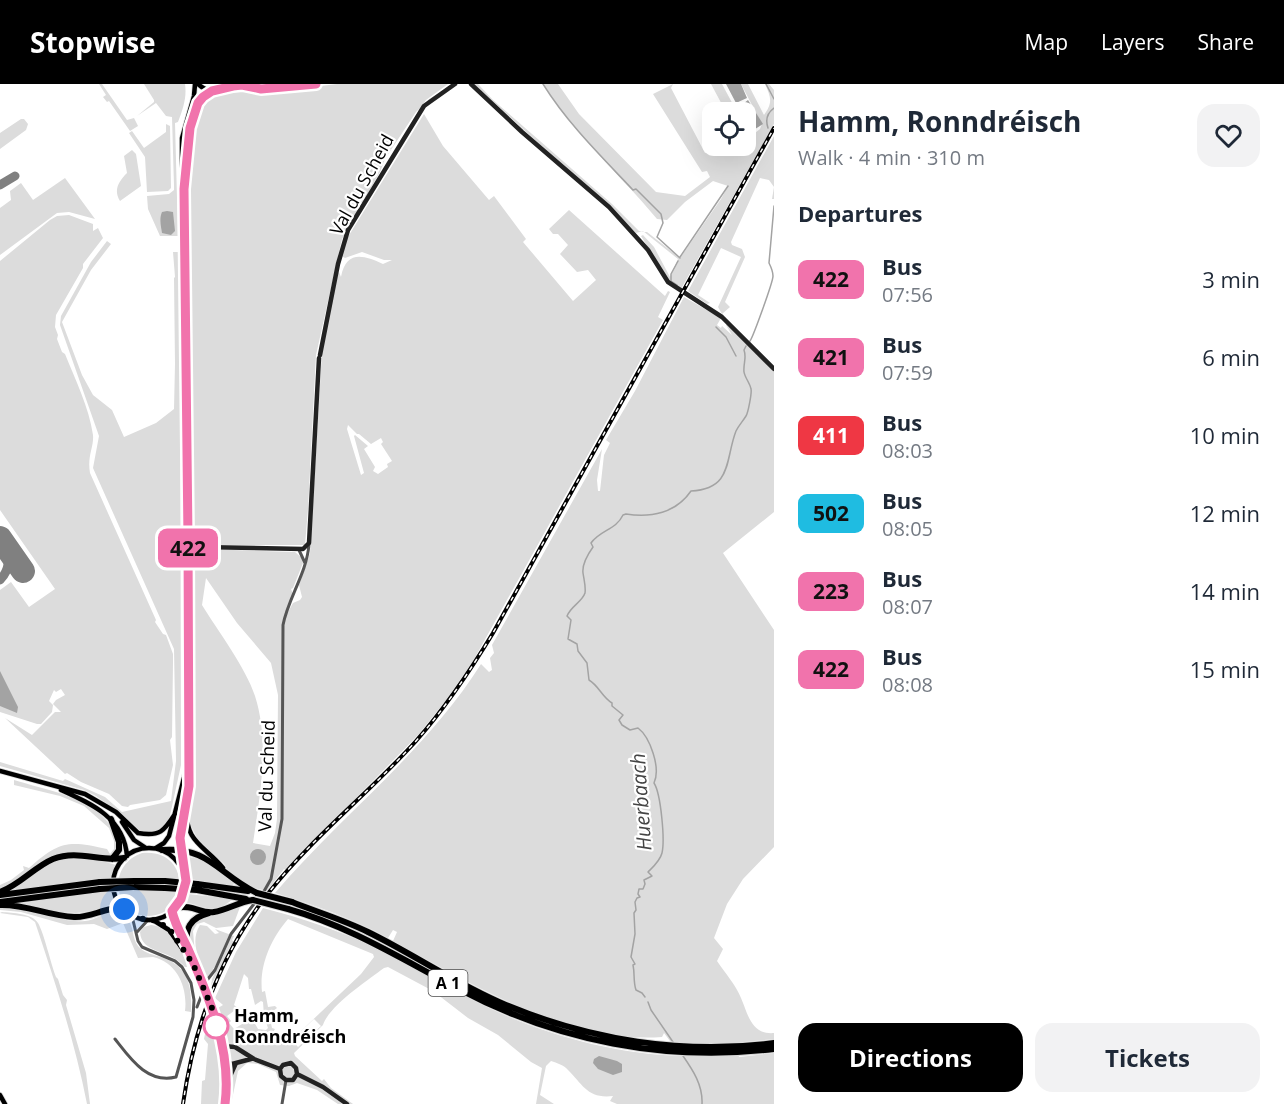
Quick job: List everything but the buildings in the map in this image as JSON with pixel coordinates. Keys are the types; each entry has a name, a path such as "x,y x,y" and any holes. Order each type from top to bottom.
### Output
{"highway":[{"path":"111,819 119,842 116,857 111,860"},
{"path":"159,849 182,851 206,857 238,884 257,893"},
{"name":"A 1","path":"0,894 53,859 72,854 84,854 111,860 125,857"},
{"name":"A 1","path":"0,894 134,884 257,893 292,902 367,932 505,1005 568,1027 609,1037 677,1046 737,1050 774,1043"},
{"name":"A 1","path":"0,904 100,885"},
{"name":"A 1","path":"197,887 311,916 363,937 502,1011 567,1033 614,1044 676,1052 774,1049"},
{"name":"A 1","path":"187,948 186,933 191,921 200,915 253,900"},
{"path":"0,904 28,907 74,917 86,917 110,908 124,909"},
{"name":"A 1","path":"174,910 188,906 213,912"}],"main road":[{"path":"184,189 181,168 182,138 188,110 196,84 212,91"},
{"path":"257,84 272,88"},
{"path":"228,875 219,863 194,840 186,818 189,786 187,763 188,539 184,189 190,128 198,103 203,97 226,86 242,85 261,89 316,84"},
{"name":"Val du Scheid","path":"309,543 320,356 338,264 348,230 424,106 455,84"},
{"path":"471,84 522,132 609,207 648,250 668,282 717,312 774,369"},
{"path":"188,539 199,547 297,549 307,547 309,543"},
{"path":"188,558 199,547"},
{"path":"159,849 168,838 187,763"},
{"path":"0,771 85,794 116,812 134,831 142,834 156,834 164,830 175,814"},
{"path":"53,786 82,799 111,819 118,826 125,841 125,857"},
{"path":"150,920 163,917 174,910 185,889 186,873 181,824 189,786"},
{"path":"109,808 124,824 134,840 146,848"},
{"path":"185,889 180,866 172,856 159,849 146,848 125,857 116,868 113,887 124,909 132,916 150,920 170,930 193,964"},
{"path":"174,910 176,926 215,1015 225,1062 226,1096"},
{"path":"222,1046 235,1047 254,1059 280,1069"},
{"path":"225,1062 228,1064 254,1059"},
{"path":"225,1104 231,1074 236,1063"},
{"path":"291,1064 296,1068 297,1074 293,1080 286,1080 281,1076 280,1069 283,1065 291,1064"},
{"path":"297,1074 323,1087 346,1104"},
{"path":"0,1095 4,1104"}],"street":[{"name":"Val du Scheid","path":"197,1006 233,929 266,891 271,879 282,819 283,625 305,564 309,543"},
{"path":"297,549 304,557 305,564"},
{"path":"115,1039 147,1074 176,1077 193,1017 194,1000 187,974 176,961 142,947 132,916"},
{"path":"136,934 150,920"},
{"path":"282,1104 286,1080"}],"shaded area":[{"path":"99,84 102,84 127,120 134,118 138,126 130,131 109,101 107,102 103,97 106,95"},
{"path":"144,84 185,84 183,108 178,122 175,123 178,236 160,236 148,209 147,196 169,194 174,190 172,117 166,116 156,103 137,116 154,102"},
{"path":"337,84 448,84 426,100 420,109 429,99 444,90 416,117 419,109 416,112 385,159 342,239 316,355 305,545 200,545 193,537 190,189 192,142 196,123 203,105 209,98 238,87 272,92"},
{"path":"474,84 478,84 639,231 642,231 636,233"},
{"path":"543,84 558,84 579,114 656,192 685,196 710,177 707,171 702,172 653,94 673,84 671,88 702,147 702,156 756,156 681,289 668,280 641,236 643,235 654,247 670,277 678,259 644,232 680,258 728,186 713,181 685,202 667,220 657,219 583,137"},
{"path":"711,84 722,84 732,102 721,102"},
{"path":"726,84 741,84 747,98 735,102"},
{"path":"741,84 748,84 764,115 770,100 765,84 769,84 774,90 774,124 756,156 756,132 762,124 756,113 756,102 750,102"},
{"path":"756,113 763,124 756,128"},
{"path":"424,114 443,146 489,200 494,196 526,239 523,242 573,301 596,280 588,270 577,272 560,254 568,245 558,234 553,234 549,229 569,210 665,296 668,291 670,292 658,317 663,320 473,661 419,734 286,870 284,869 267,891 250,887 232,877 224,864 199,842 189,822 192,774 193,566 197,552 203,549 295,552 302,558 303,563 291,589 293,594 288,612 293,603 302,597 299,585 310,553 322,351 338,273 341,277 347,263 356,257 368,258 383,264 392,260 384,260 362,252 345,258 342,256 346,240","holes":["348,425 371,444 381,438 383,442 381,444 392,461 387,464 388,467 378,474 373,471 375,467 364,449 368,446 355,435 364,473 361,475 347,429","206,578 237,623 271,663 278,695 277,819 270,846 253,843 263,751 260,714 251,685 202,605"]},
{"path":"21,119 28,124 26,130 0,149 0,133"},
{"path":"166,124 170,126 171,188 168,191 147,192 145,157 129,133 132,131 144,148 166,132"},
{"path":"774,136 774,187 769,180 760,178 731,242 732,245 742,249 745,257 725,302 730,307 722,314 718,307 741,257 721,248 698,295 710,303 707,304 688,291"},
{"path":"132,150 136,154 141,186 120,201 117,193 118,186 127,173 124,156"},
{"path":"65,178 95,219 69,212 57,213 0,255 0,208 11,200 10,191 21,183 33,200"},
{"path":"162,212 173,212 175,231 171,235 162,233 160,222"},
{"path":"69,215 93,224 93,231 98,228 103,238 83,264 83,268 56,315 57,339 81,393 91,425 93,439 89,462 90,473 155,622 166,635 173,654 172,737 170,740 173,765 166,795 160,800 128,807 122,806 109,794 65,774 5,718 32,735 55,712 61,712 53,704 65,695 61,689 56,692 54,690 49,701 53,705 52,712 41,724 0,712 0,590 11,582 29,607 55,589 0,510 0,261 50,220 57,216"},
{"path":"107,241 111,244 91,270 62,322 82,375 93,395 112,410 124,437 156,423 174,409 175,277 173,252 180,252 181,765 169,820 160,830 149,832 139,832 117,811 84,790 0,766 0,762 63,781 65,779 105,797 122,812 171,801 176,761 174,649 93,468 99,436 60,325 61,316 91,262"},
{"path":"684,297 721,318 717,325 721,328 722,326 732,335 727,324 774,372 774,512 723,553 774,630 774,847 743,879 727,904 714,938 723,949 717,961 736,988 748,1017 760,1031 774,1033 774,1039 734,1043 739,1057 774,1053 774,1104 617,1104 610,1101 613,1096 598,1095 587,1090 564,1067 551,1061 546,1066 540,1095 554,1104 536,1104 542,1068 531,1062 498,1035 468,1018 433,991 388,967 341,1002 323,1025 294,1053 322,1081 324,1079 331,1088 353,1104 338,1104 317,1090 297,1083 289,1086 280,1085 276,1072 258,1064 247,1063 238,1071 231,1104 228,1104 228,1068 218,1008 223,1005 215,998 236,952 263,908 320,925 375,947 484,1006 543,1030 612,1048 681,1056 664,1033 662,1037 627,1037 592,1031 557,1021 522,1008 423,958 393,941 397,932 393,930 388,938 333,912 275,893 409,755 459,696 481,664 489,672 492,670 490,658 494,653 492,645 602,449 597,480 598,491 600,491 604,455 610,443 606,440 635,391","holes":["288,919 373,954 374,957 361,974 301,1031 295,1036 292,1034 293,1037 286,1040 279,1035 278,1039 272,1034 275,1029 272,1028 269,1014 277,1008 268,1007 265,991 262,992 262,972 276,935","244,974 248,978 255,1005 263,1002 268,1028 258,1029 252,1018 234,1029 227,1016 238,1008 234,1005","314,1019 321,1026 298,1047 292,1040"]},
{"path":"0,671 18,707 17,713 0,706"},
{"path":"14,780 66,795 91,807 113,830 118,847 113,856 83,852 62,854 0,889 0,885 24,870 23,866 29,868 48,852 65,845 83,844 107,849 110,854 114,849 114,841 109,828 84,806 60,796 14,785"},
{"path":"255,849 261,849 266,857 264,863 255,865 250,860 250,854"},
{"path":"142,853 157,854 169,859 176,868 179,879 179,891 175,901 167,910 156,915 143,915 132,911 124,903 119,893 122,870 130,860"},
{"path":"185,856 203,860 234,883 233,886 190,879"},
{"path":"73,857 95,859 116,865 111,878 12,890 25,878 40,869 56,861"},
{"path":"111,892 115,903 92,911 59,912 17,904 88,893"},
{"path":"188,894 233,899 220,907 209,908 184,902"},
{"path":"238,905 240,907 233,926 216,928 204,922 197,924 193,931 195,954 190,941 193,924 207,914"},
{"path":"7,907 73,921 89,920 111,913 120,914 129,921 140,948 147,953 170,961 183,971 191,993 191,1012 185,1011 183,985 174,970 169,964 153,957 138,958 123,923 107,929 94,924 67,925 21,912 0,910 0,908"},
{"path":"0,913 22,914 31,917 38,923 56,977 67,1000 66,1005 86,1073 90,1104 87,1104 71,1035 35,922 28,917"},
{"path":"200,925 207,926 215,934 219,933 215,929 234,936 232,940 234,942 211,986 227,947 207,979 199,959 195,938"},
{"path":"158,926 175,940 187,967 145,944 140,932 144,927"},
{"path":"208,1018 220,1060 222,1104 201,1104 208,1044 204,1039"},
{"path":"599,1056 622,1064 622,1072 613,1075 598,1069 593,1063 594,1059"}],"waterway":[{"path":"543,84 585,139 633,190 636,189 661,214 663,223 657,237 680,258"},
{"name":"Huerbaach","path":"766,84 774,99"},
{"name":"Huerbaach","path":"768,128 767,116 774,108"},
{"path":"680,257 728,186"},
{"name":"Huerbaach","path":"750,341 773,276 769,263 774,206"},
{"path":"677,285 671,281 671,274 678,261"},
{"path":"716,327 726,337 736,356"},
{"name":"Huerbaach","path":"645,997 636,990 633,965 635,964 631,957 635,934 635,902 640,897 639,889 643,889 644,880 652,876 648,872 660,859 663,847 663,828 654,783 655,761 647,738 638,728 630,730 622,725 619,720 623,715 589,680 587,663 578,651 577,644 568,639 571,620 567,616 585,593 583,567 593,547 591,543 599,535 616,524 623,515 662,512 678,504 691,491 705,489 721,479 736,431 746,416 750,403 751,389 744,372 746,346"},
{"name":"Huerbaach","path":"648,1002 673,1042"},
{"name":"Huerbaach","path":"681,1053 699,1083 702,1104"}],"taxiway":[{"path":"0,185 15,176"},
{"path":"0,538 8,559 7,570 0,580"}],"runway":[{"path":"0,538 23,571"}],"railway":[{"path":"183,1104 202,1019 237,939 270,891 287,871 416,741 466,675 493,633 774,128"}],"bus line":[{"name":"422","path":"225,1104 225,1062 215,1015 176,926 172,911 181,899 186,881 180,838 189,786 187,763 188,539 184,189 187,146 198,103 212,91 242,85 261,89 316,84"}],"place":[{"name":"Hamm, Ronndréisch","path":"216,1026"}],"route":[{"path":"124,909 132,916 153,920 170,930 193,964 215,1015 216,1026"}]}
